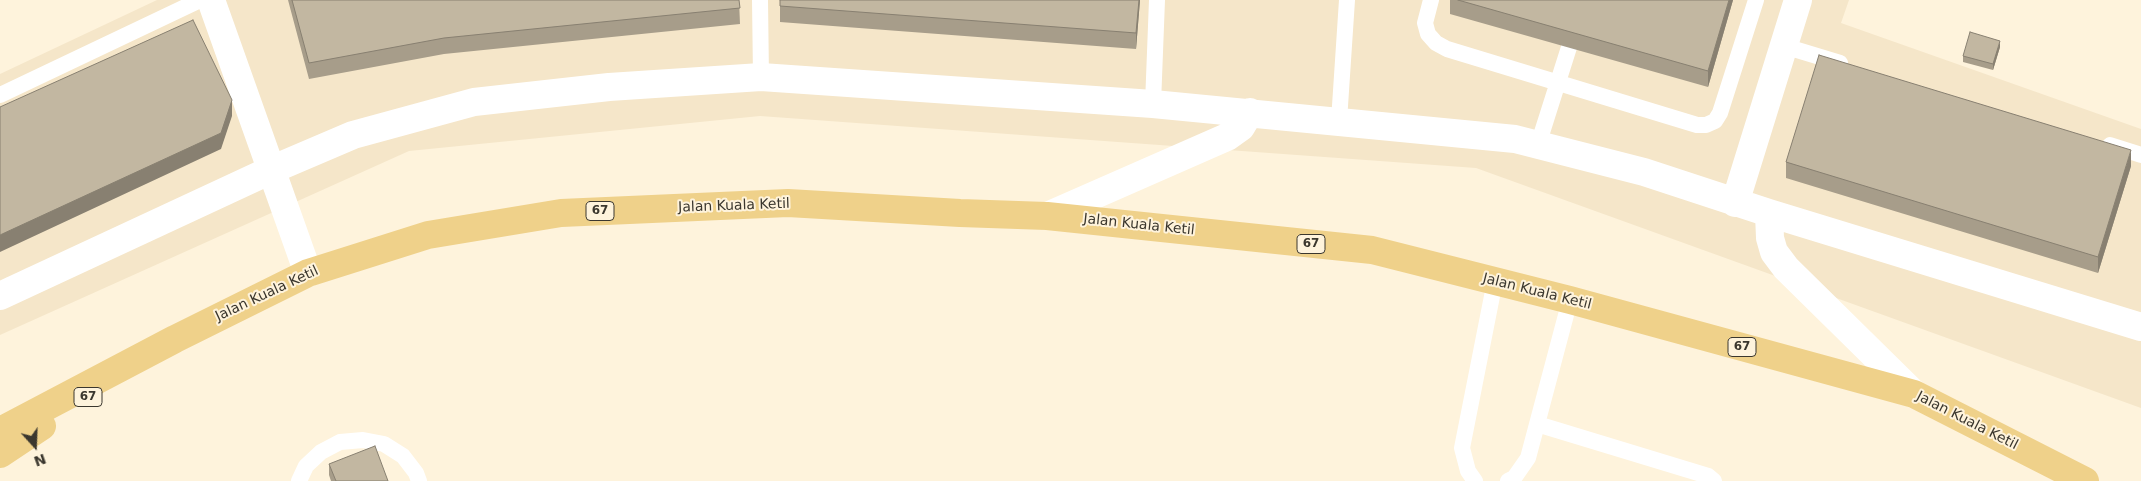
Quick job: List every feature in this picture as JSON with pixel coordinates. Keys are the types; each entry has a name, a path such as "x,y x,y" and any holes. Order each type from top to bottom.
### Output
{"main road":[{"name":"Jalan Kuala Ketil","path":"0,431 175,339 308,273 428,235 561,213 788,203 1047,216 1372,250 1570,300 1914,394 2085,481"},
{"name":"Jalan Kuala Ketil","path":"0,454 175,339"}],"street":[{"path":"211,0 308,273"},
{"path":"1736,203 1798,0"},
{"path":"0,296 353,134 474,102 609,87 760,77 1153,104 1515,139 1644,172 1768,213 2141,327"},
{"path":"1047,216 1226,137 1241,127 1250,112"},
{"path":"1768,213 1770,238 1774,252 1786,268 1914,394"}],"lane":[{"path":"0,95 200,0"},
{"path":"760,0 760,77"},
{"path":"1153,104 1157,0"},
{"path":"1339,121 1347,0"},
{"path":"1431,0 1425,23 1428,34 1436,43 1447,49 1697,125 1706,125 1715,121 1720,113 1756,0"},
{"path":"1538,145 1584,0"},
{"path":"1784,46 1859,69"},
{"path":"2094,140 2141,155"},
{"path":"1474,481 1468,471 1462,448 1495,281"},
{"path":"1516,480 1528,458 1570,300"},
{"path":"1537,424 1708,476 1714,481"},
{"path":"299,481 306,466 320,452 340,442 363,440 384,444 402,456 416,473 419,481"}],"shaded area":[{"path":"157,0 1849,0 1841,23 2141,129 2141,408 1476,168 760,116 409,151 0,335 0,74"}],"building":[{"path":"292,0 739,0 740,8 444,38 309,63"},
{"path":"780,0 1139,0 1136,33 780,6"},
{"path":"1458,0 1729,0 1708,71"},
{"path":"193,20 232,100 221,133 0,235 0,107"},
{"path":"1970,32 2000,41 1993,64 1963,56"},
{"path":"1819,55 2131,150 2098,257 1786,162"},
{"path":"375,446 388,481 336,481 329,464"}]}
